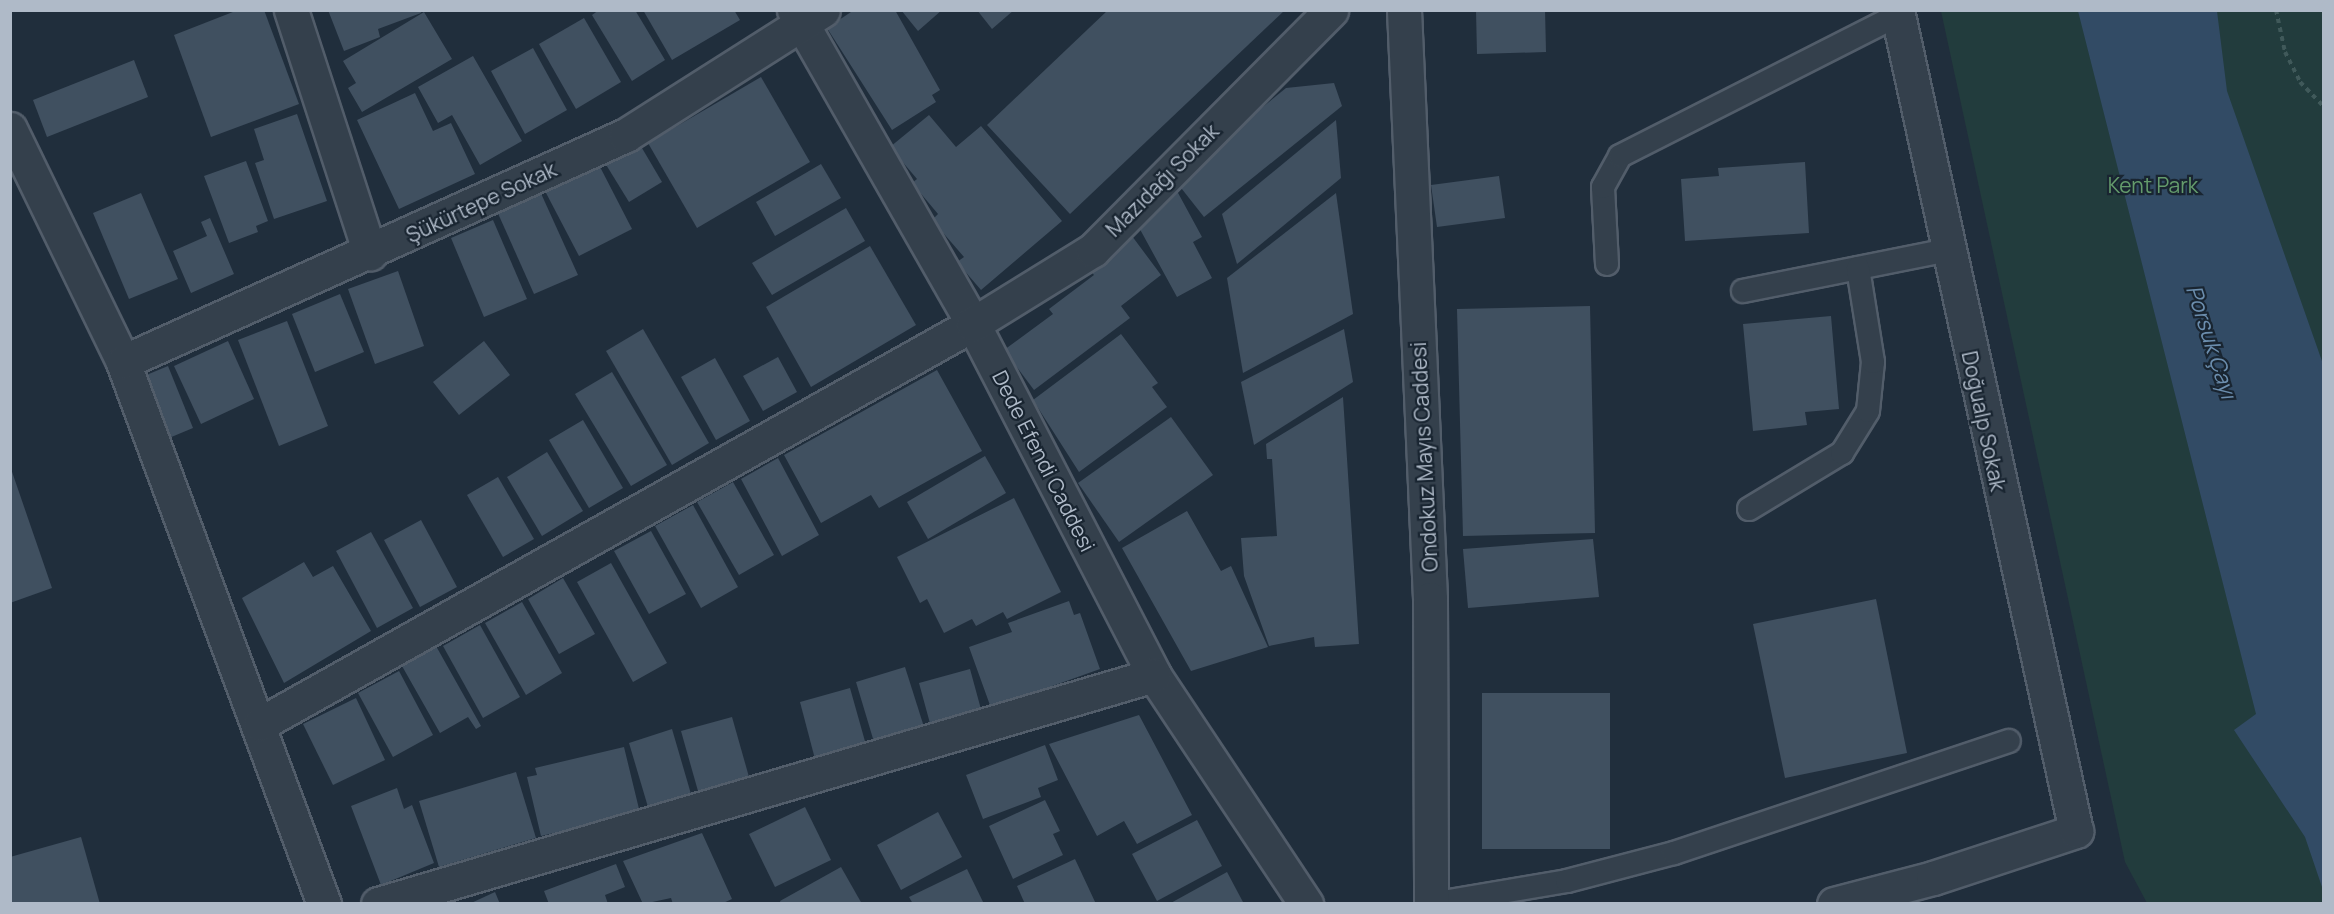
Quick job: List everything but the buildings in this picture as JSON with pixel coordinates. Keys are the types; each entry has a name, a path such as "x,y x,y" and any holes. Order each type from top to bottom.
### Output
{"street":[{"path":"291,10 370,253"},
{"name":"Mazıdağı Sokak","path":"260,724 973,324 1093,250 1331,10"},
{"name":"Ondokuz Mayıs Caddesi","path":"1404,10 1430,598 1431,903"},
{"name":"Doğualp Sokak","path":"1834,903 1933,878 2076,831 1897,13"},
{"name":"Şükürtepe Sokak","path":"123,362 370,253 626,135 807,16"},
{"name":"Dede Efendi Caddesi","path":"807,16 973,324 1154,675 1306,903"},
{"path":"10,129 123,362 260,724 324,903"},
{"path":"378,903 1154,675"}],"lane":[{"path":"1607,264 1603,187 1620,156 1897,13"},
{"path":"1743,291 1948,250"},
{"path":"1749,509 1842,453 1868,411 1873,362 1858,268"},
{"path":"1431,903 1567,882 1674,853 2009,741"}],"path":[{"path":"2276,10 2285,52 2300,82 2324,107"}],"green space":[{"name":"Kent Park","path":"1941,11 2323,11 2323,903 2147,903 2125,862"}],"water":[{"name":"Porsuk Çayı","path":"2078,11 2217,11 2227,91 2323,364 2323,890 2305,837 2234,730 2256,714"}]}
